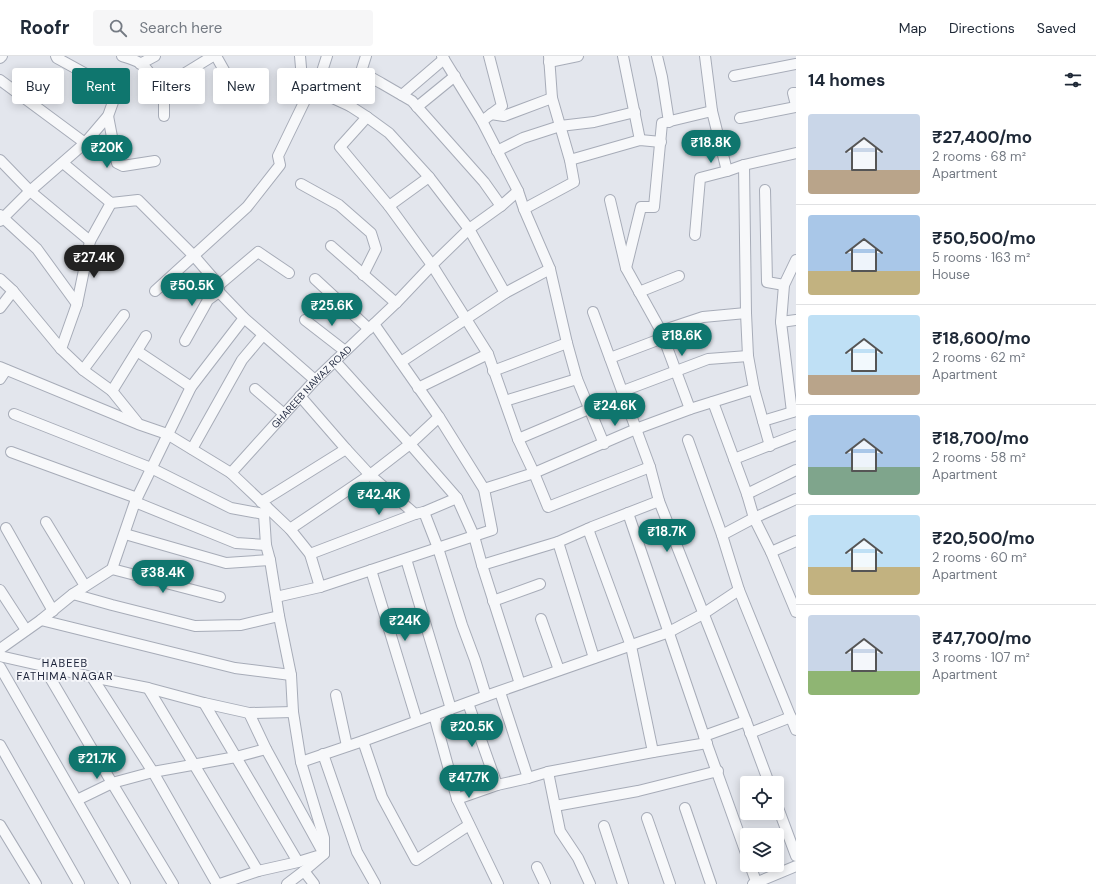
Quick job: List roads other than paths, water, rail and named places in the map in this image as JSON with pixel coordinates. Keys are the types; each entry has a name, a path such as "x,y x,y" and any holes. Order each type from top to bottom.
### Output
{"street":[{"path":"56,56 57,58 117,91 108,116 85,143 1,218 37,249 77,304"},
{"path":"122,56 140,64 144,68"},
{"path":"140,64 155,56"},
{"path":"195,68 215,56 222,68"},
{"path":"300,56 301,68"},
{"path":"322,68 327,56"},
{"path":"362,68 366,56"},
{"path":"482,121 502,106 489,56"},
{"path":"524,208 574,182 570,160 552,98 549,59 578,56"},
{"path":"623,56 640,140"},
{"path":"656,56 662,76 669,122"},
{"path":"705,56 712,111 727,171"},
{"path":"402,95 443,58 482,121 518,191 550,269 567,344 577,379 604,444"},
{"path":"734,76 796,64"},
{"path":"417,107 455,76"},
{"path":"0,80 85,143"},
{"path":"375,80 412,101 484,182 501,206"},
{"path":"740,118 796,106 793,94 796,93"},
{"path":"491,114 504,116 552,98"},
{"path":"164,104 164,116"},
{"path":"155,291 247,207 280,165 278,156 305,104"},
{"path":"346,104 368,117 389,133 429,177 469,229 505,293"},
{"path":"626,268 641,207 654,207 662,124 712,111"},
{"path":"497,151 523,138 560,126 594,122 635,112"},
{"path":"108,116 117,163 122,166 155,161"},
{"path":"368,117 340,147 389,206 432,265 488,354 518,439 548,507 650,467"},
{"path":"570,160 640,140 661,142"},
{"path":"694,235 700,178 744,165 796,153"},
{"path":"0,160 30,191 90,241"},
{"path":"63,163 111,203 138,200 194,256 244,318 315,380"},
{"path":"744,165 748,356 754,389 770,446"},
{"path":"389,206 429,177"},
{"path":"301,184 339,205 371,233 376,249 363,275"},
{"path":"765,190 767,282 784,285"},
{"name":"GHAREEB NAWAZ ROAD","path":"231,472 315,380 396,303 432,265 469,229 501,206 518,191"},
{"path":"610,200 626,268 662,335 690,409"},
{"path":"61,349 77,304 90,241 111,203"},
{"path":"331,246 396,303"},
{"path":"185,341 208,300 258,252 289,273"},
{"path":"763,421 794,411 781,322 784,285 793,275 796,260"},
{"path":"401,362 505,293 550,269"},
{"path":"639,292 679,276"},
{"path":"0,279 13,292 61,349 83,370 112,391 138,424"},
{"path":"276,597 320,587 492,530 484,489 401,362 371,326 315,279"},
{"path":"0,308 13,292"},
{"path":"592,312 623,391 650,467 659,501 766,776"},
{"path":"610,358 703,317 746,313"},
{"path":"83,370 124,315"},
{"path":"0,649 85,586 112,569 136,500 191,387 244,318"},
{"path":"305,320 345,351"},
{"path":"781,322 796,320"},
{"path":"192,449 242,360 263,335"},
{"path":"112,391 146,336"},
{"path":"493,371 567,344"},
{"path":"137,351 191,387"},
{"path":"418,388 488,354"},
{"path":"623,391 708,359 748,356"},
{"path":"335,361 457,498 474,536 520,684"},
{"path":"0,379 3,368 138,424 167,434 231,472 264,508 290,529 310,554 320,587"},
{"path":"505,401 577,379"},
{"path":"256,389 284,414"},
{"path":"484,489 534,473 636,429 690,409 754,389"},
{"path":"300,396 370,474 420,513 438,548 486,696"},
{"path":"713,402 747,494 754,518 771,552 796,612"},
{"path":"518,439 589,409"},
{"path":"14,414 151,468 231,508 264,508 346,449"},
{"path":"290,529 370,474 410,444 438,417"},
{"path":"734,459 796,435"},
{"path":"688,440 722,535 738,590 796,730"},
{"path":"10,452 136,500 236,543 266,545"},
{"path":"747,494 796,470"},
{"path":"310,554 457,498"},
{"path":"722,535 754,518 796,499"},
{"path":"482,565 558,542 659,501"},
{"path":"264,508 266,545 291,675 293,712 301,762 324,838 324,854 288,884"},
{"path":"628,513 740,835"},
{"path":"46,522 85,586"},
{"path":"6,528 53,611"},
{"path":"588,529 631,646 653,752"},
{"path":"124,534 226,563 270,560"},
{"path":"771,552 796,541"},
{"path":"558,542 594,658"},
{"path":"406,559 451,709"},
{"path":"112,569 220,597"},
{"path":"371,570 417,721"},
{"path":"493,601 540,584"},
{"path":"0,590 26,630"},
{"path":"301,762 669,632 703,614 738,590"},
{"path":"74,594 195,626 241,626 279,616"},
{"path":"541,619 559,670"},
{"path":"41,620 235,668 291,675"},
{"path":"0,656 148,688 249,713 293,712"},
{"path":"42,664 173,884"},
{"path":"0,667 125,884"},
{"path":"92,676 153,772 219,884 258,871 298,862 324,854"},
{"path":"148,688 258,871"},
{"path":"500,692 528,778"},
{"path":"336,695 347,746"},
{"path":"204,702 298,862"},
{"path":"468,703 496,785"},
{"path":"249,713 266,749 324,854"},
{"path":"434,715 457,799 498,884"},
{"path":"750,733 791,717"},
{"path":"457,799 496,785 548,772 653,752 706,740 746,721"},
{"path":"363,741 382,798 416,860 469,825"},
{"path":"0,745 79,884"},
{"path":"76,800 112,783 153,772 236,757 266,749"},
{"path":"323,754 357,852 375,884"},
{"path":"555,806 638,791 718,771"},
{"path":"548,772 560,831 578,858 590,884"},
{"path":"685,808 712,884"},
{"path":"647,818 670,884"},
{"path":"783,820 796,856"},
{"path":"0,825 36,884"},
{"path":"604,826 623,884"},
{"path":"752,872 756,884 796,866"},
{"path":"537,867 545,884"},
{"path":"304,871 314,884"}],"district":[{"name":"HABEEB FATHIMA NAGAR","path":"65,669"}]}
